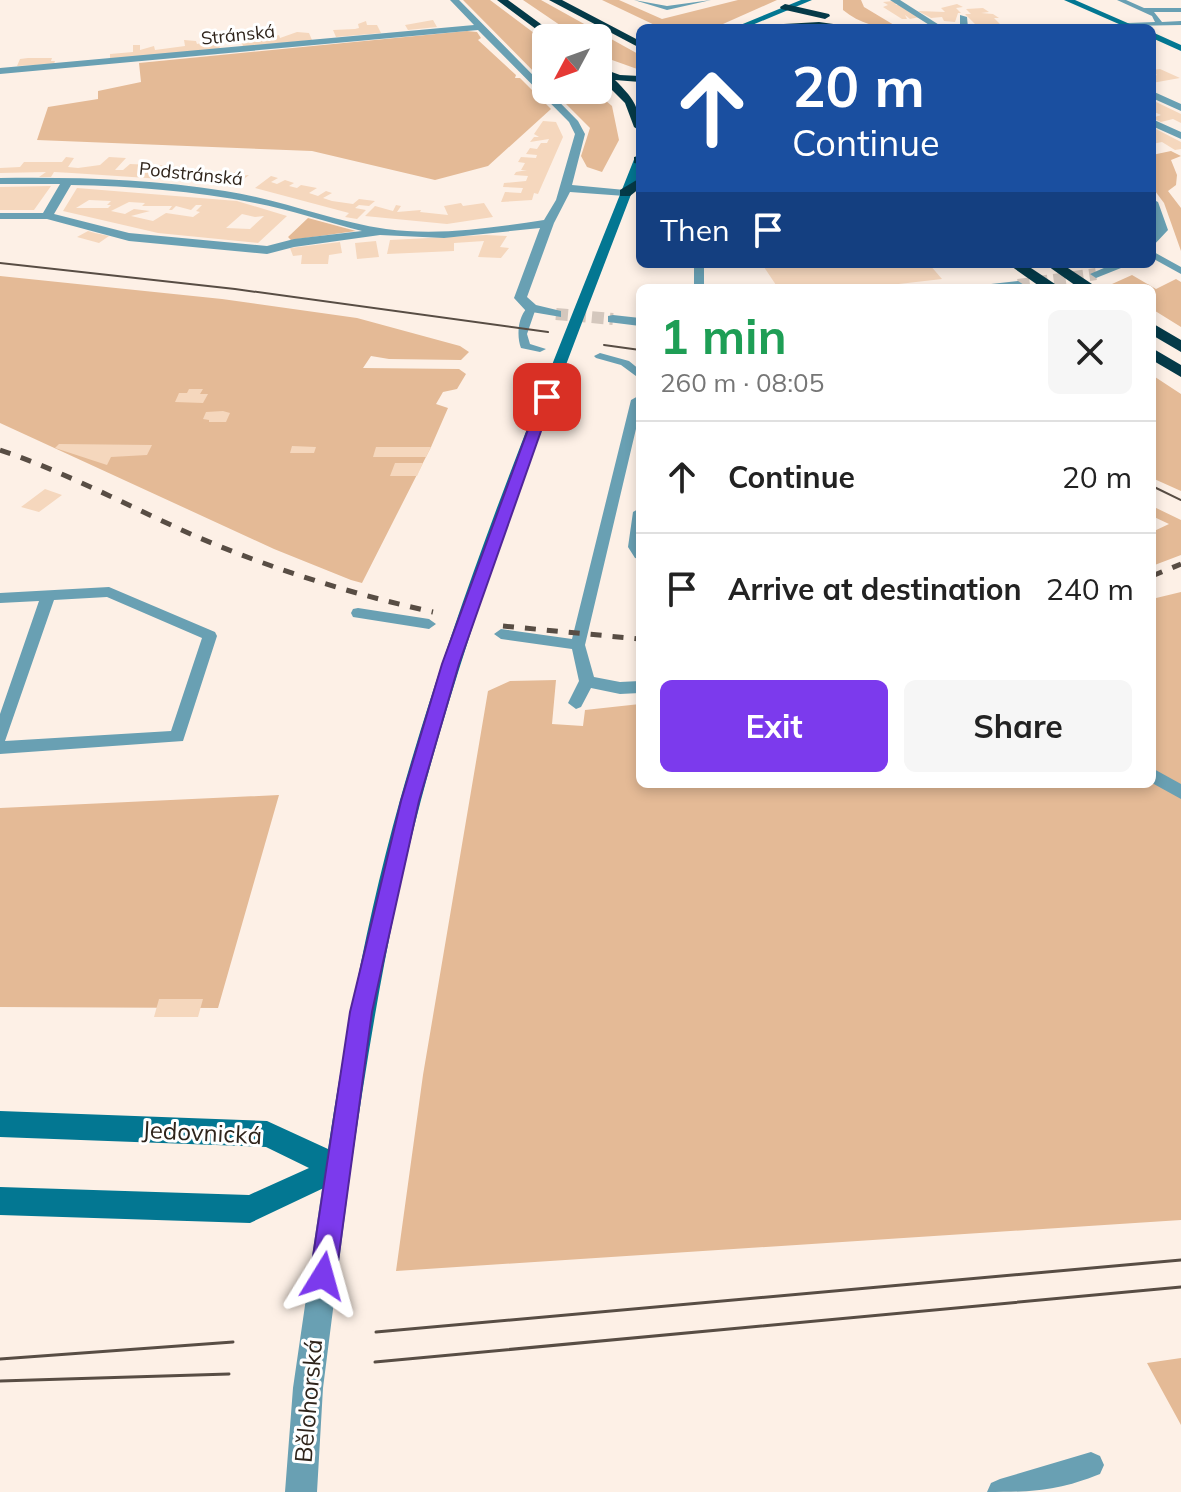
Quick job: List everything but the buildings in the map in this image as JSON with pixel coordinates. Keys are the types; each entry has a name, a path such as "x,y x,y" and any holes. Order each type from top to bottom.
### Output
{"highway":[{"path":"502,0 535,24"},
{"path":"554,0 636,43"},
{"path":"587,3 613,17"},
{"path":"792,3 832,24"},
{"path":"792,3 849,24"},
{"path":"830,7 853,24"},
{"path":"612,75 636,79"},
{"path":"612,83 630,102 636,117"},
{"path":"625,193 636,185"},
{"path":"1022,268 1047,284"},
{"path":"1062,268 1093,281"},
{"path":"1156,331 1181,347"},
{"path":"1156,356 1181,372"}],"main road":[{"path":"1068,0 1127,24"},
{"path":"733,24 792,3"},
{"path":"746,24 792,3"},
{"path":"1156,37 1181,48"},
{"path":"0,1201 250,1209 338,1168 361,1012 410,801 478,586 557,370 636,168"},
{"name":"Jedovnická","path":"0,1124 267,1134 338,1168"}],"street":[{"path":"454,0 573,121 580,134 562,200 548,223 520,298 531,308 556,314"},
{"path":"894,0 933,24"},
{"path":"963,17 964,24"},
{"name":"Stránská","path":"0,71 478,27"},
{"path":"1156,96 1181,108"},
{"path":"1156,124 1181,136"},
{"path":"47,216 68,180"},
{"name":"Podstránská","path":"0,181 68,180 195,190 308,212 385,232"},
{"path":"564,188 625,193"},
{"path":"298,221 308,212"},
{"path":"1156,213 1162,230 1156,238"},
{"name":"Podstránská","path":"0,216 47,216 129,237 267,250 294,243 385,232 504,230 548,223"},
{"path":"267,250 288,231"},
{"path":"1093,281 1117,268"},
{"path":"613,319 636,322"},
{"name":"Bělohorská","path":"301,1492 308,1388 338,1168"}],"lane":[{"path":"637,0 671,8 708,0"},
{"path":"1120,0 1155,15 1159,22"},
{"path":"1143,10 1181,10"},
{"path":"1146,24 1181,23"},
{"path":"1156,256 1181,271"},
{"path":"531,308 522,334 525,346 540,349"},
{"path":"600,356 625,363 636,373"},
{"path":"576,703 587,681 578,645 636,404"},
{"path":"0,598 109,592 210,636 177,737 0,748"},
{"path":"0,737 48,596"},
{"path":"358,613 429,624"},
{"path":"501,634 578,645"},
{"path":"587,681 620,688 636,687"},
{"path":"1156,777 1181,792"},
{"path":"1000,1492 1091,1465"}],"shaded area":[{"path":"463,0 490,0 532,32 532,70"},
{"path":"523,0 541,0 584,24 558,24"},
{"path":"602,0 619,0 662,19 738,0 777,0 723,24 653,24"},
{"path":"843,0 861,0 864,7 892,24 870,24 843,10"},
{"path":"477,32 481,38 478,40 516,75 515,78 520,78 532,90 532,104 546,104 551,109 488,166 435,180 312,151 37,140 48,107 98,99 98,91 141,82 139,63"},
{"path":"612,39 636,53 636,69 612,60"},
{"path":"566,104 612,106 619,140 602,172 587,167 581,156 590,128"},
{"path":"1171,151 1181,156 1171,160 1177,175 1176,185 1168,191 1181,208 1181,251 1164,203 1156,192 1156,154"},
{"path":"308,218 356,231 291,240 288,237"},
{"path":"1132,275 1147,284 1112,284"},
{"path":"0,276 222,299 357,318 460,346 469,352 461,360 371,356 363,368 459,369 466,374 457,389 443,392 436,404 448,408 362,583 274,549 0,423"},
{"path":"1176,279 1181,282 1181,327 1156,311 1156,289"},
{"path":"1156,378 1181,394 1181,491 1156,480"},
{"path":"1156,508 1181,520 1181,555 1156,564 1156,530 1169,524 1156,518"},
{"path":"1181,592 1181,1220 396,1271 423,1075 488,691 510,681 556,680 552,724 583,726 585,710 636,704 636,788 1156,788 1156,598"},
{"path":"279,795 218,1008 0,1007 0,808"},
{"path":"1181,1358 1181,1425 1147,1363"}],"tunnel":[{"path":"1025,284 1096,274"},
{"path":"556,314 613,319"}],"tram line":[{"path":"0,263 235,289 548,332"},
{"path":"604,345 636,349"},
{"path":"1156,488 1181,500"},
{"path":"376,1332 1181,1260"},
{"path":"375,1362 1181,1287"},
{"path":"0,1359 233,1342"},
{"path":"0,1381 229,1374"}],"railway":[{"path":"0,450 253,559 342,589 433,612"},
{"path":"1156,574 1181,564"},
{"path":"503,626 636,639"}],"route":[{"path":"323,1276 361,1012 410,801 451,664 547,397"}]}
